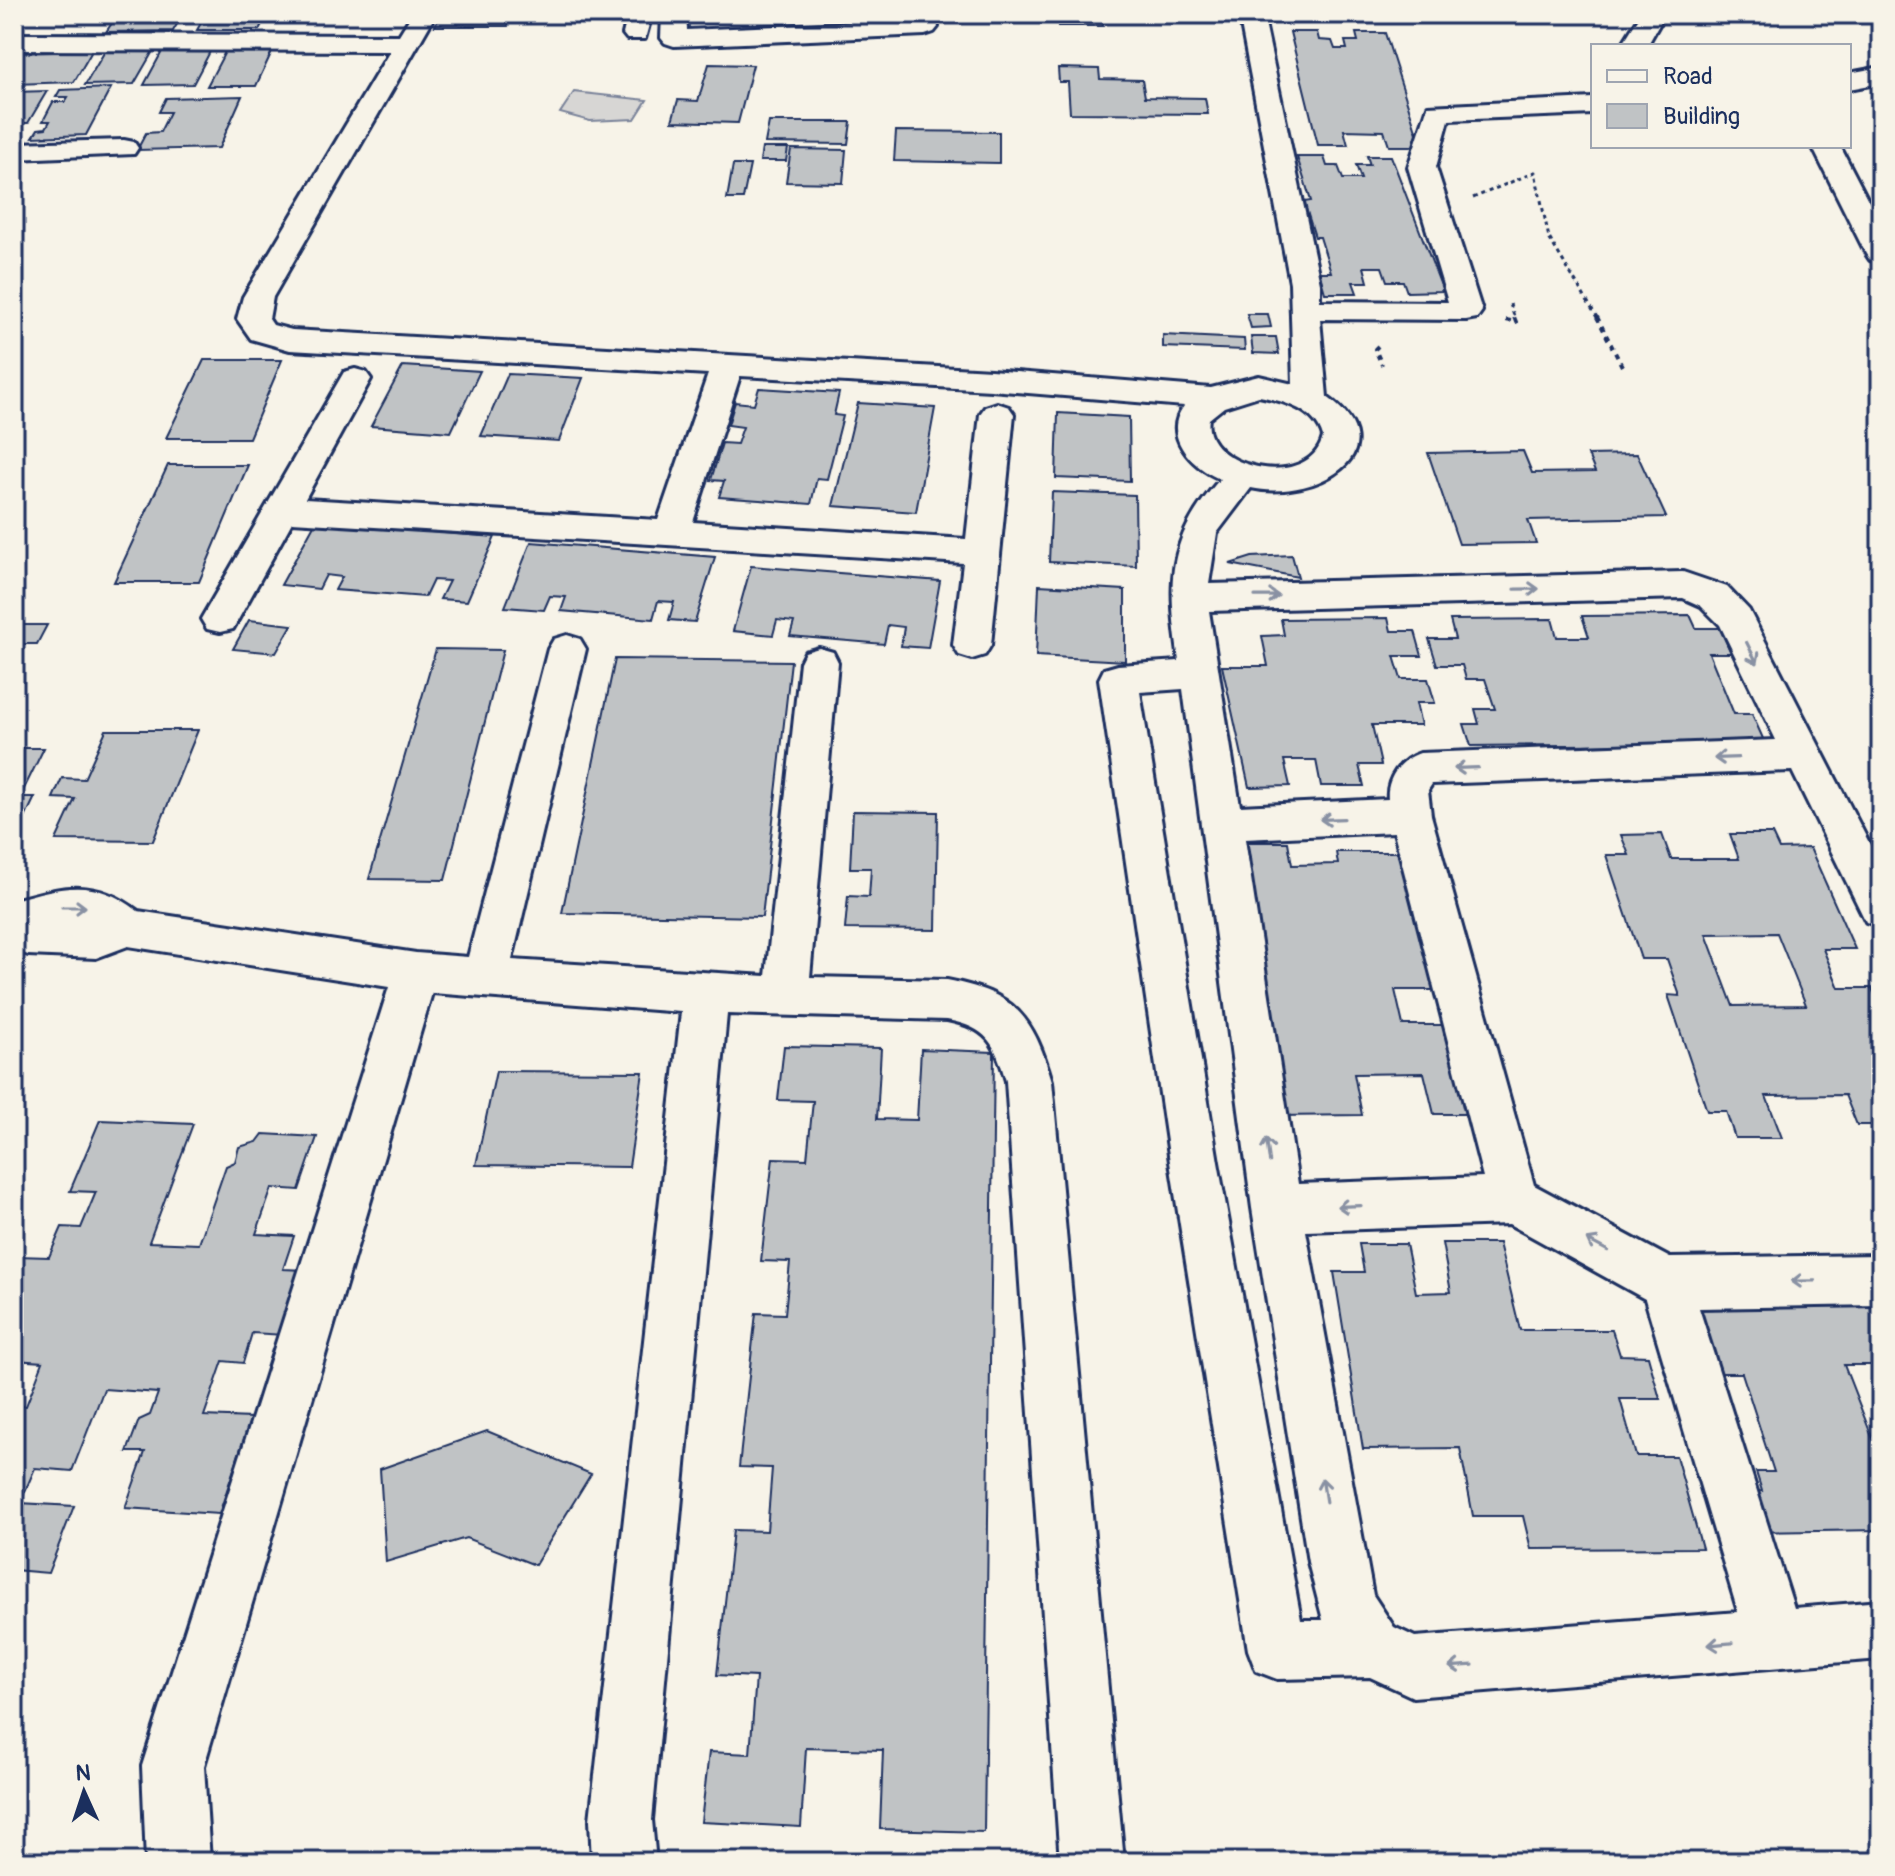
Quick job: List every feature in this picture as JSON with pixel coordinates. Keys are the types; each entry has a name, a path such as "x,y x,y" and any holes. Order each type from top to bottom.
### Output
{"street":[{"path":"424,14 258,297 253,319 262,332 305,341 991,380 1209,398"},
{"path":"674,14 674,38 925,27 924,14"},
{"path":"1251,14 1305,283 1311,401"},
{"path":"1635,44 1653,14"},
{"path":"14,42 409,43"},
{"path":"1851,81 1881,75"},
{"path":"1304,310 1466,311 1422,167 1438,112 1591,106"},
{"path":"14,151 124,148"},
{"path":"1827,148 1881,254"},
{"path":"672,533 727,365"},
{"path":"220,619 355,379"},
{"path":"1259,386 1287,390 1311,401 1330,416 1339,434 1336,452 1323,467 1300,478 1271,481 1242,476 1216,465 1198,449 1191,430 1195,413 1209,398 1232,389 1259,386"},
{"path":"972,645 997,414"},
{"path":"1242,476 1210,513 1199,533 1189,598 1277,1208 1336,1562 1347,1607 1373,1648"},
{"path":"284,510 980,552"},
{"path":"1189,598 1683,585 1709,591 1726,604 1736,620 1881,909"},
{"path":"485,977 567,649"},
{"path":"786,996 819,662"},
{"path":"1199,674 1118,679 1194,1162 1277,1650 1373,1648 1413,1667 1426,1667 1881,1630"},
{"path":"1514,1200 1410,815 1407,788 1420,769 1804,755"},
{"path":"1221,823 1410,815"},
{"path":"14,918 28,936 96,939 128,928 416,972 706,994 947,1000 973,1003 1003,1019 1020,1045 1029,1081 1092,1862"},
{"path":"178,1862 173,1766 416,972"},
{"path":"624,1862 621,1820 706,994"},
{"path":"1277,1208 1514,1200 1666,1283 1881,1280"},
{"path":"1666,1283 1775,1639"}],"path":[{"path":"1473,213 1473,197 1535,172 1549,238 1604,329 1624,370"},
{"path":"1466,311 1516,322 1509,299"}],"shaded area":[{"path":"574,92 647,100 635,119 590,121 560,113"}],"building":[{"path":"118,14 183,14 173,31 106,32"},
{"path":"206,14 267,14 259,30 197,30"},
{"path":"440,14 511,14 508,26 435,26"},
{"path":"757,14 844,14 757,18"},
{"path":"1058,14 1102,14 1103,26 1058,26"},
{"path":"1282,14 1330,14 1332,21 1283,21"},
{"path":"1353,14 1388,14 1390,21 1356,21"},
{"path":"1290,32 1317,32 1319,40 1332,41 1335,49 1347,49 1345,41 1358,41 1356,33 1385,33 1421,146 1389,146 1384,131 1344,130 1348,145 1318,145"},
{"path":"108,46 156,46 134,84 85,85"},
{"path":"165,46 213,46 193,84 144,85"},
{"path":"274,47 256,86 207,86 227,48"},
{"path":"92,51 74,82 14,84 14,53"},
{"path":"709,64 753,65 738,123 672,121 678,100 698,101"},
{"path":"1058,68 1099,69 1100,79 1142,80 1145,97 1205,98 1208,114 1070,113 1068,82 1059,82"},
{"path":"111,88 86,135 33,137 50,121 43,121 53,102 65,102 68,97 56,97 60,90"},
{"path":"47,91 28,123 14,123 14,92"},
{"path":"242,96 219,148 137,150 146,133 160,132 170,112 159,112 166,98"},
{"path":"769,122 851,122 848,144 765,143"},
{"path":"896,131 999,132 999,163 894,161"},
{"path":"762,148 788,148 786,161 760,161"},
{"path":"791,149 846,150 843,183 786,182"},
{"path":"1367,156 1391,156 1443,291 1407,292 1403,281 1387,281 1382,267 1364,267 1368,282 1353,282 1357,293 1325,293 1319,272 1331,272 1304,202 1311,201 1297,157 1324,157 1327,166 1338,166 1343,179 1361,179 1356,165 1370,165"},
{"path":"733,165 750,165 743,199 727,199"},
{"path":"1247,314 1268,314 1271,327 1251,328"},
{"path":"1163,335 1244,339 1245,350 1163,347"},
{"path":"1251,337 1276,337 1279,354 1253,353"},
{"path":"204,360 282,360 249,438 166,438"},
{"path":"403,366 480,371 451,432 371,426"},
{"path":"508,374 583,378 559,441 481,436"},
{"path":"759,388 839,393 834,415 843,416 827,479 817,478 811,504 719,497 724,481 711,480 722,443 737,444 743,427 728,425 735,402 754,404"},
{"path":"858,403 935,408 916,512 833,506"},
{"path":"1058,413 1129,417 1130,481 1056,478"},
{"path":"1523,451 1532,473 1595,472 1588,455 1637,454 1666,517 1528,520 1536,543 1459,544 1428,453"},
{"path":"168,465 248,465 199,582 114,582"},
{"path":"1052,492 1135,495 1136,566 1049,562"},
{"path":"315,523 495,537 467,601 440,599 449,581 433,580 425,597 335,590 342,577 326,575 319,589 281,585"},
{"path":"531,542 715,557 695,622 669,620 674,602 658,601 653,619 561,611 566,597 550,596 544,610 505,607"},
{"path":"1292,555 1298,577 1230,564 1252,557"},
{"path":"751,566 940,581 928,648 901,646 904,627 888,625 884,644 790,636 794,622 777,620 773,635 733,631"},
{"path":"1039,585 1125,590 1125,661 1036,656"},
{"path":"1690,615 1696,628 1720,628 1731,653 1709,653 1734,714 1752,714 1765,743 1471,746 1464,724 1479,724 1475,709 1495,709 1485,679 1466,679 1462,665 1437,665 1429,639 1455,639 1450,620 1552,619 1557,637 1589,637 1582,616"},
{"path":"1388,618 1391,631 1415,631 1422,656 1394,656 1401,679 1428,679 1435,703 1416,703 1421,725 1372,725 1381,765 1359,765 1364,786 1321,786 1316,760 1284,760 1290,786 1249,787 1222,666 1268,666 1262,636 1284,635 1281,619"},
{"path":"249,620 292,625 276,653 233,649"},
{"path":"14,625 47,625 37,644 14,644"},
{"path":"436,649 503,650 445,880 369,879"},
{"path":"615,659 791,661 762,917 562,913"},
{"path":"106,730 198,730 153,841 56,840 75,799 53,798 62,778 84,779"},
{"path":"14,748 44,748 20,797 35,797 14,841"},
{"path":"853,811 938,812 936,930 845,929 848,896 869,897 871,868 850,868"},
{"path":"1662,834 1671,859 1739,859 1730,834 1772,834 1779,849 1810,848 1855,949 1823,949 1839,988 1872,988 1881,1010 1881,1125 1857,1125 1845,1095 1766,1096 1782,1138 1735,1138 1726,1111 1707,1111 1668,995 1680,996 1667,959 1641,959 1606,855 1629,855 1621,835","holes":["1777,933 1806,1005 1733,1006 1706,934"]},
{"path":"1247,842 1288,842 1292,865 1338,864 1336,852 1413,852 1447,990 1395,990 1403,1025 1446,1025 1468,1114 1434,1114 1424,1073 1354,1074 1362,1115 1276,1116 1237,860 1250,859"},
{"path":"784,1046 881,1048 877,1119 917,1120 921,1049 994,1052 984,1832 880,1829 883,1750 806,1748 801,1827 701,1822 709,1752 750,1754 756,1677 717,1675 733,1530 767,1531 772,1468 739,1467 756,1313 785,1314 790,1262 761,1261 773,1158 807,1159 813,1101 778,1100"},
{"path":"496,1071 643,1072 629,1167 476,1165"},
{"path":"100,1120 193,1124 149,1242 199,1244 226,1166 235,1162 239,1147 257,1142 263,1134 317,1137 299,1190 272,1188 256,1234 294,1236 283,1269 305,1270 284,1335 252,1333 243,1363 223,1361 204,1416 251,1418 219,1514 125,1508 145,1452 127,1452 139,1420 150,1415 158,1393 104,1389 72,1471 35,1468 20,1503 74,1506 48,1573 14,1570 14,1405 26,1406 43,1362 14,1360 14,1262 17,1256 49,1257 62,1227 81,1228 96,1192 70,1191"},
{"path":"1442,1243 1499,1243 1520,1330 1612,1330 1620,1355 1648,1356 1660,1399 1620,1399 1636,1456 1676,1456 1702,1548 1531,1549 1523,1516 1473,1516 1460,1448 1363,1449 1334,1272 1364,1272 1359,1244 1406,1244 1416,1293 1451,1292"},
{"path":"1881,1306 1881,1365 1844,1365 1881,1460 1881,1530 1747,1532 1734,1492 1762,1491 1756,1472 1774,1472 1742,1373 1718,1373 1697,1308"},
{"path":"487,1431 591,1474 535,1565 466,1538 386,1562 380,1469"}]}
